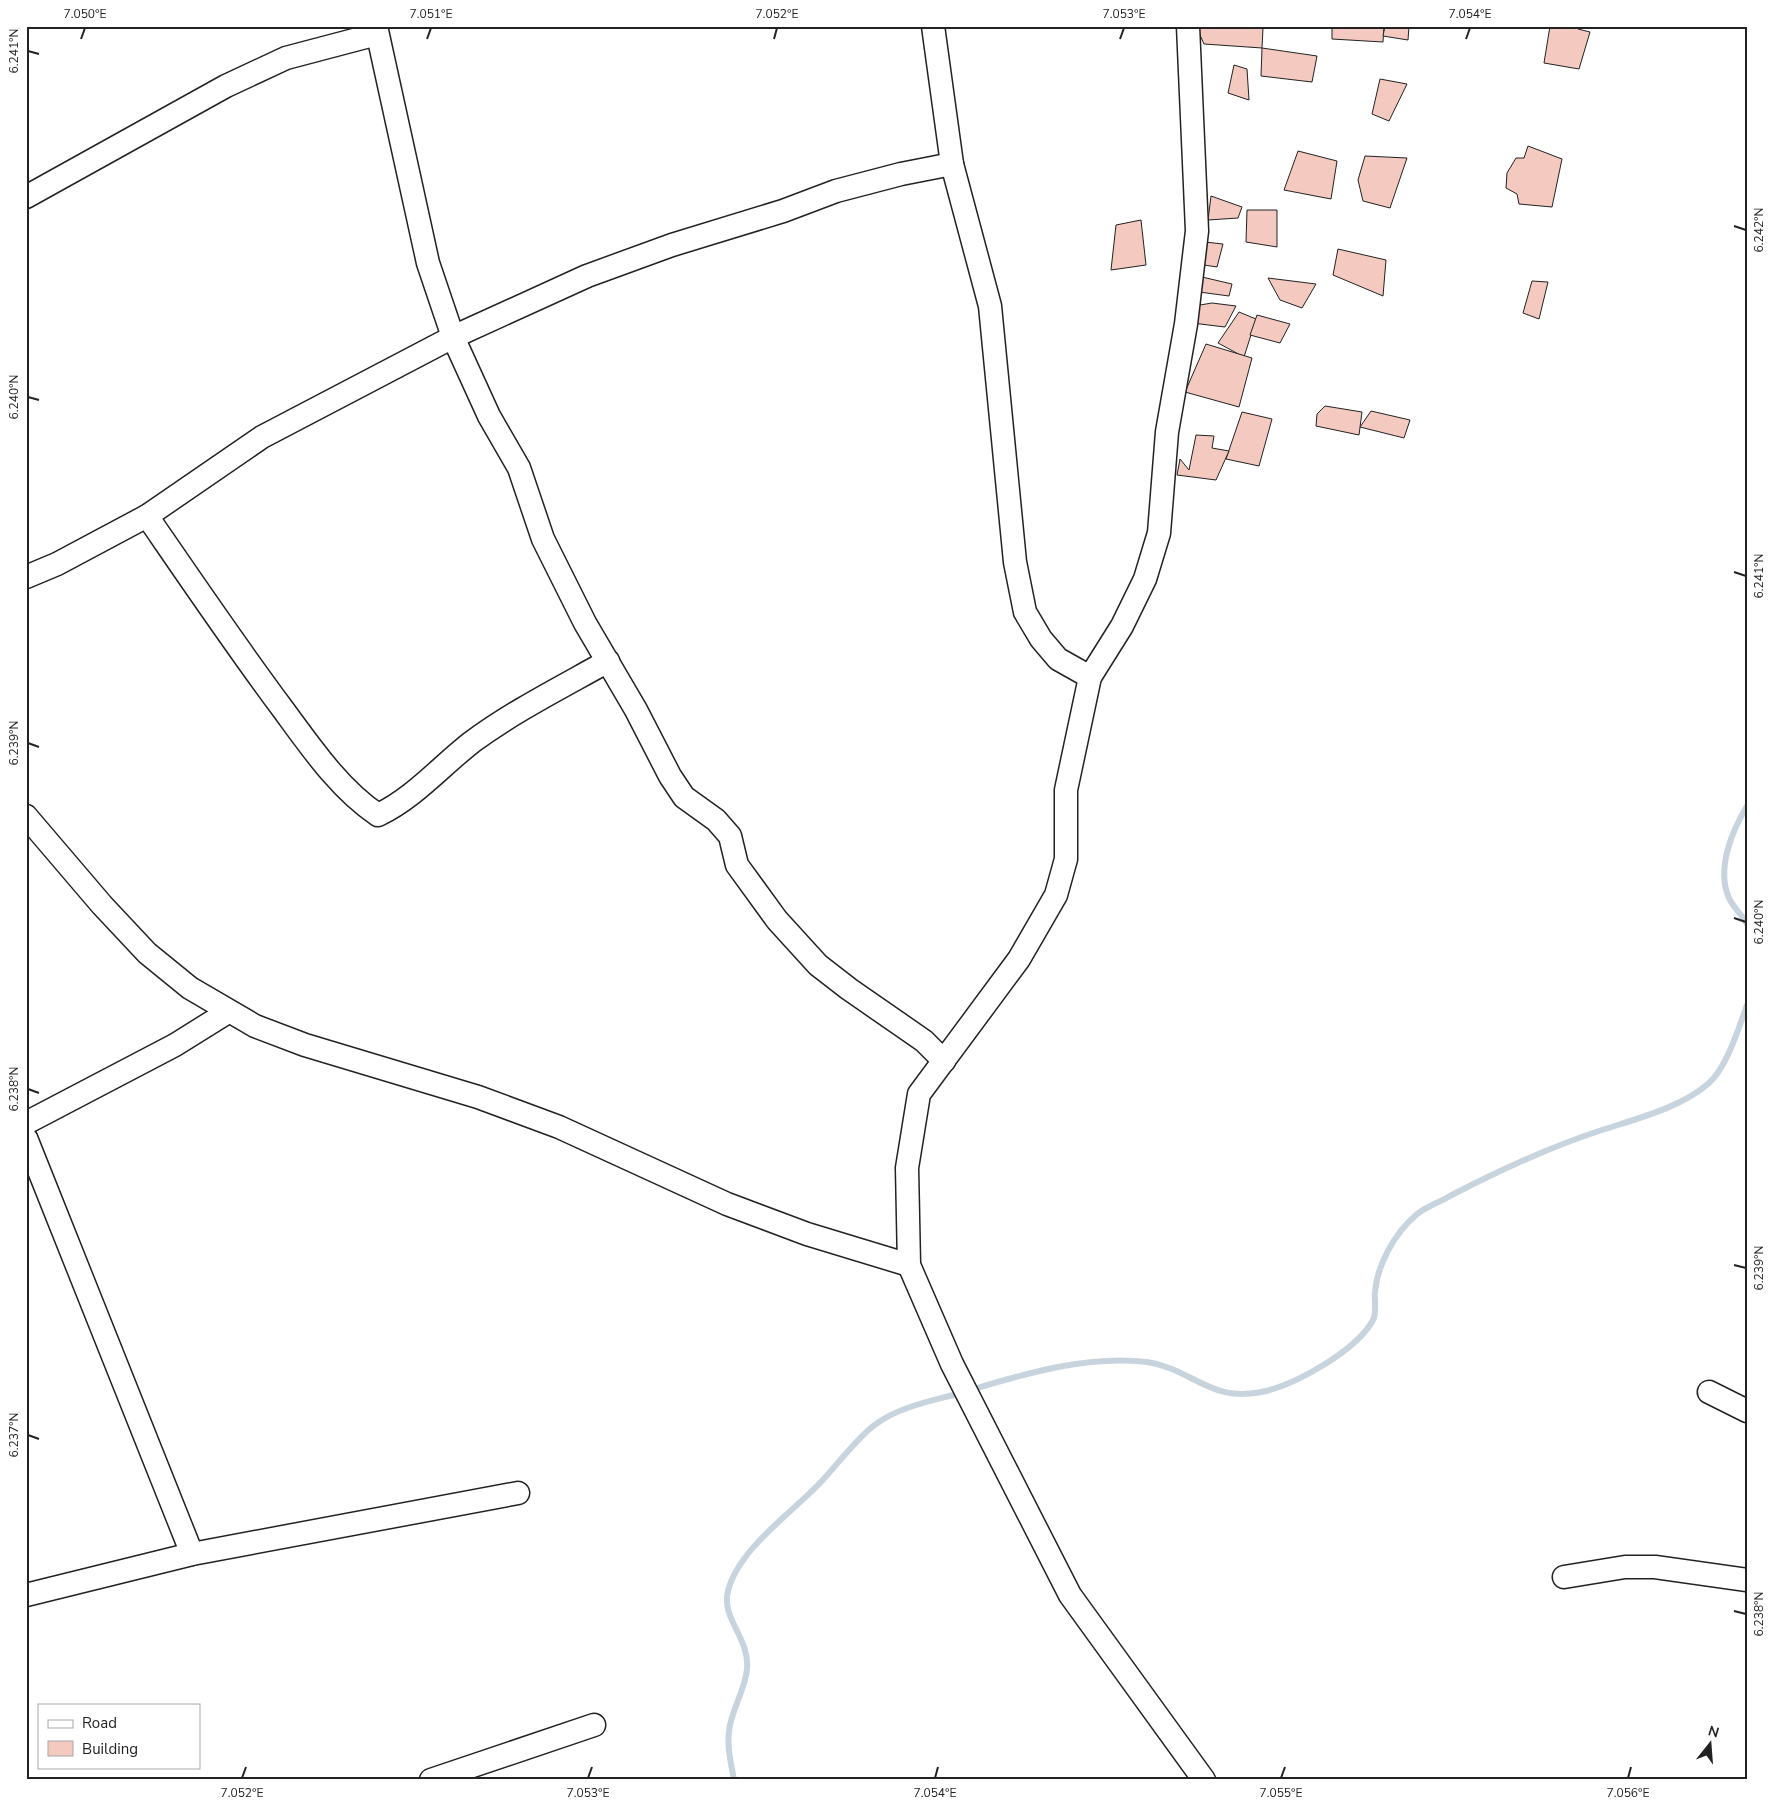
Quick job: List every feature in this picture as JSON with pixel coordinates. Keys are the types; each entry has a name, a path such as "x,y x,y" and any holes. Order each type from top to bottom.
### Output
{"street":[{"path":"933,26 952,164 990,306 1015,562 1025,612 1041,639 1058,659 1090,677"},
{"path":"1188,26 1194,118 1197,231 1186,324 1167,432 1159,533 1146,579 1122,626 1090,677 1066,790 1066,859 1056,895 1019,959 919,1094 907,1168 909,1265 952,1364 986,1427 1070,1595 1204,1780"},
{"path":"26,197 226,86 286,58 376,30 428,262 453,337 489,416 519,468 543,539 585,623 636,710 670,776 684,797 716,820 730,836 737,865 777,920 818,965 848,989 924,1041 944,1061"},
{"path":"26,577 57,564 147,516 262,438 453,337 587,276 672,245 783,211 836,192 901,174 952,164"},
{"path":"147,516 244,656 307,741 358,801 378,815 394,808 472,742 529,705 608,661"},
{"path":"26,816 102,905 147,953 190,988 228,1012 255,1026 305,1045 478,1097 559,1127 727,1204 807,1234 909,1265"},
{"path":"26,1123 175,1045 228,1012"},
{"path":"26,1138 192,1554"},
{"path":"1708,1392 1747,1411"},
{"path":"26,1595 192,1554 518,1493"},
{"path":"1564,1577 1625,1567 1655,1567 1747,1580"},
{"path":"431,1780 594,1725"}],"building":[{"path":"1196,26 1263,28 1262,48 1204,44"},
{"path":"1332,26 1384,26 1383,42 1332,39"},
{"path":"1385,26 1409,26 1408,40 1383,36"},
{"path":"1550,26 1578,26 1578,29 1590,32 1579,69 1544,63"},
{"path":"1262,48 1317,56 1312,82 1261,76"},
{"path":"1234,65 1247,69 1249,100 1228,93"},
{"path":"1380,79 1407,84 1389,121 1372,114"},
{"path":"1528,146 1562,159 1552,207 1519,204 1517,194 1506,188 1507,173 1516,158 1524,158"},
{"path":"1298,151 1337,161 1331,199 1284,190"},
{"path":"1365,156 1407,158 1390,208 1363,201 1358,180"},
{"path":"1211,196 1242,207 1238,218 1208,220"},
{"path":"1247,210 1277,210 1277,247 1246,242"},
{"path":"1141,220 1146,265 1111,270 1116,225"},
{"path":"1205,242 1223,244 1217,267 1204,265"},
{"path":"1338,249 1386,260 1383,296 1333,275"},
{"path":"1202,277 1232,284 1229,296 1199,292"},
{"path":"1268,278 1316,284 1302,308 1280,300"},
{"path":"1532,281 1548,282 1539,319 1523,313"},
{"path":"1212,303 1236,306 1225,327 1192,323 1200,305"},
{"path":"1239,312 1256,319 1244,357 1218,343"},
{"path":"1257,315 1290,324 1280,343 1250,335"},
{"path":"1206,344 1252,358 1239,407 1185,392"},
{"path":"1325,406 1362,412 1359,435 1316,426 1317,414"},
{"path":"1371,411 1410,420 1404,438 1360,427"},
{"path":"1242,412 1272,419 1259,466 1226,459"},
{"path":"1196,435 1214,436 1212,448 1229,451 1216,480 1177,475 1180,459 1189,470"}],"waterway":[{"path":"1747,806 1731,838 1724,875 1725,887 1729,898 1747,924"},
{"path":"971,1390 1014,1377 1058,1367 1080,1363 1125,1360 1163,1366 1216,1390 1231,1393 1247,1394 1266,1391 1294,1381 1341,1354 1365,1331 1374,1317 1376,1282 1383,1261 1394,1240 1418,1213 1522,1161 1560,1145 1657,1112 1698,1092 1715,1076 1727,1057 1747,1005"},
{"path":"734,1780 729,1749 729,1731 732,1716 746,1677 747,1658 728,1611 727,1601 728,1591 742,1561 753,1547 818,1485 869,1429 906,1408 961,1393"}]}
